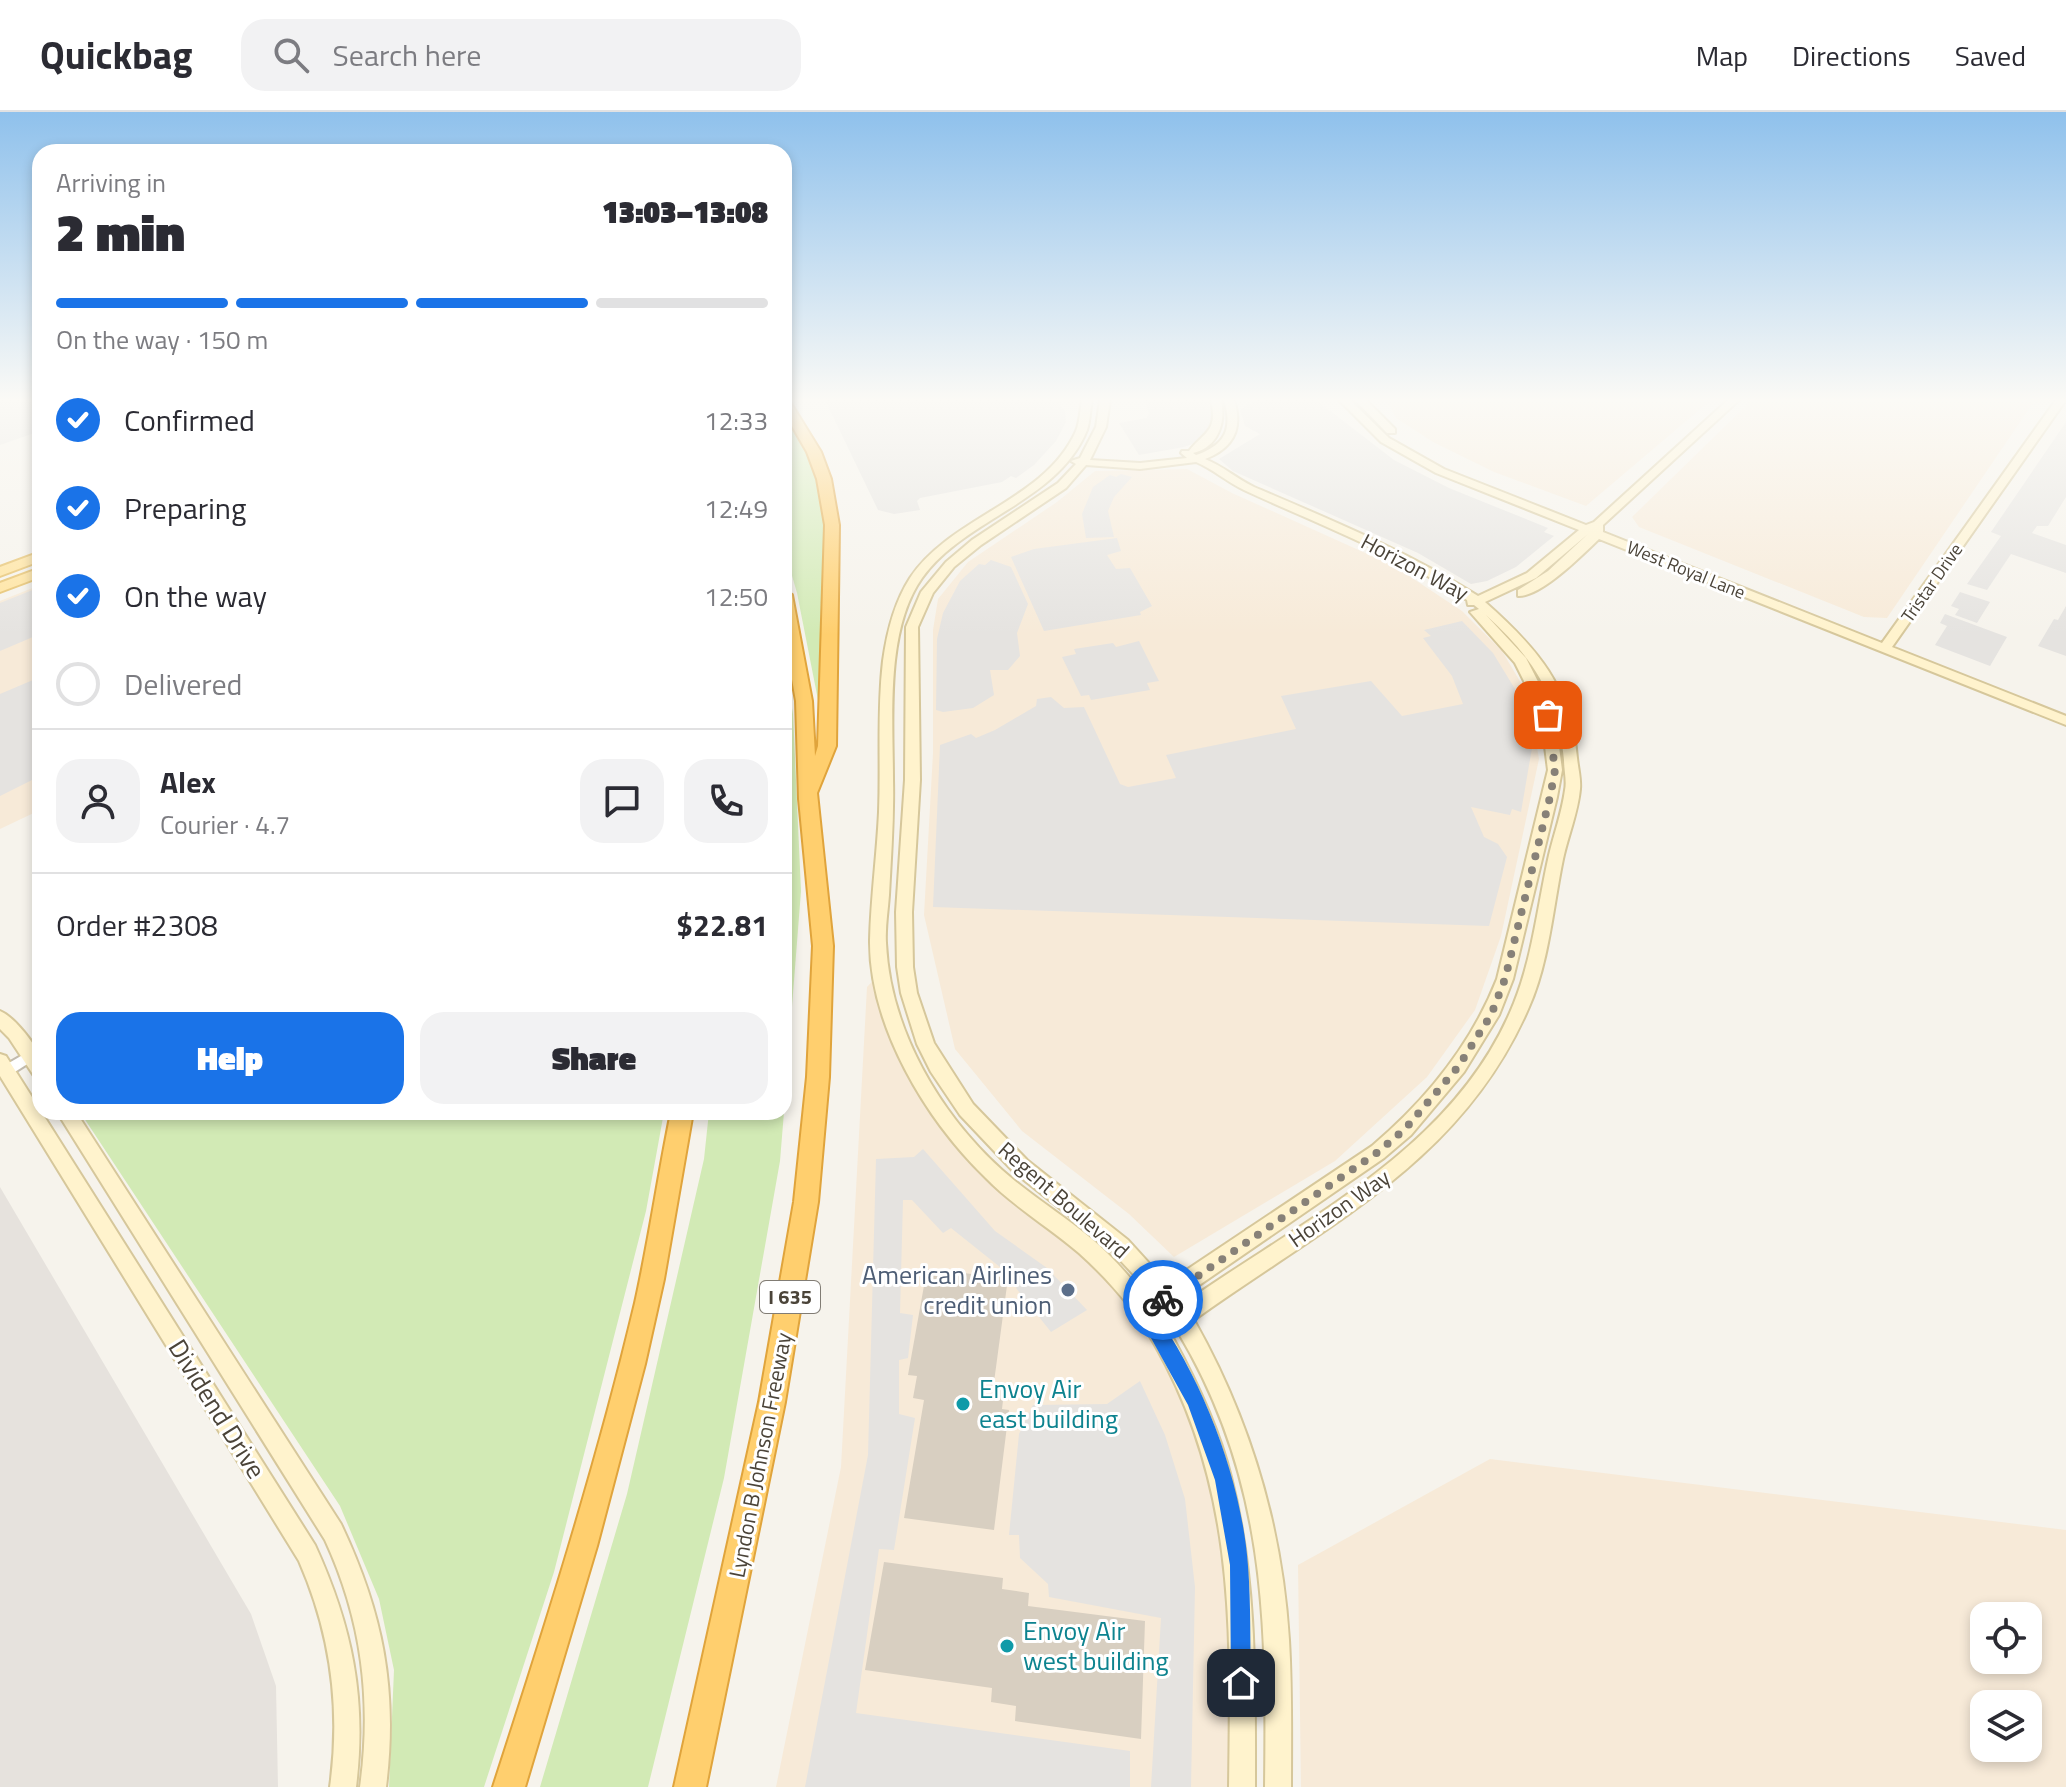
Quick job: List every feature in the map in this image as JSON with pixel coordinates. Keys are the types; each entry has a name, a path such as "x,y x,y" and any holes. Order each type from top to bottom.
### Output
{"highway":[{"path":"808,799 827,746 832,525 824,478"},
{"name":"Lyndon B Johnson Freeway","path":"690,1787 772,1402 806,1202 818,1077 823,946 808,799 804,701 792,637"},
{"path":"509,1787 619,1417 648,1299 681,1120"}],"main road":[{"path":"0,572 32,559"},
{"path":"0,588 32,575"}],"street":[{"name":"Regent Boulevard","path":"1037,478 942,550 915,579 904,599 892,639 878,943 881,972 893,1023 911,1067 945,1122 995,1176 1103,1262 1159,1333 1195,1401 1224,1480 1239,1565 1242,1787"},
{"name":"Regent Boulevard","path":"1065,478 1048,494 956,556 932,583 915,614 911,637 912,800 903,958 910,1000 923,1038 958,1099 1003,1150 1123,1248 1167,1298 1210,1369 1237,1427 1262,1517 1276,1619 1278,1787"},
{"name":"Horizon Way","path":"1159,1333 1378,1183 1451,1117 1501,1047 1522,1004 1573,788 1574,768 1568,729 1559,699 1535,658 1511,630 1427,573 1231,478"},
{"name":"West Royal Lane","path":"1462,478 1975,675 2066,721"},
{"name":"West Royal Lane","path":"1480,478 1594,529"},
{"path":"1476,606 1542,583 1649,478"},
{"name":"Tristar Drive","path":"1888,644 2006,478"},
{"name":"Horizon Way","path":"1144,1311 1378,1152 1429,1102 1458,1067 1491,1015 1505,979 1555,770 1548,715 1521,661 1476,606"},
{"path":"1539,838 1558,844"},
{"path":"0,1018 32,1053"},
{"path":"3,1066 32,1060"},
{"name":"Dividend Drive","path":"3,1066 32,1112"},
{"path":"1429,1102 1451,1117"},
{"name":"Dividend Drive","path":"37,1120 307,1553 324,1587 346,1675 349,1722 343,1787"},
{"name":"Dividend Drive","path":"71,1120 333,1532 352,1568 375,1659 380,1710 373,1787"}],"shaded area":[{"path":"863,478 1008,478 1002,482 920,498 917,501 920,510 894,514 878,510"},
{"path":"1086,478 1204,478 1394,566 1462,611 1502,651 1528,695 1539,759 1501,936 1475,1010 1427,1077 1335,1161 1174,1257 1129,1214 1022,1131 955,1049 924,915 933,753 933,630 938,599 968,562 1057,502"},
{"path":"1106,478 1131,478 1114,497 1108,511 1114,537 1086,538 1082,514 1093,487"},
{"path":"1249,478 1430,478 1548,528 1544,532 1554,536 1516,567 1487,581 1471,584 1418,553"},
{"path":"1511,478 1619,478 1586,506"},
{"path":"1672,478 1982,478 1887,618 1864,617 1639,527 1632,517"},
{"path":"2028,478 2066,478 2066,497 2048,526 2037,526 2032,533 2066,545 2066,573 2011,554 1987,590 1967,584 2001,536 1991,532"},
{"path":"1117,538 1121,551 1107,555 1116,569 1130,568 1152,606 1140,612 1141,615 1044,631 1011,557 1034,549"},
{"path":"991,560 1011,567 1028,604 1017,633 1020,656 1008,670 990,670 994,695 973,708 936,710 937,639 943,613 960,581 979,564 985,565"},
{"path":"32,588 32,814 0,829 0,601"},
{"path":"32,590 32,637 0,651 0,603"},
{"path":"1960,592 1990,602 1977,623 1955,615 1959,609 1951,606"},
{"path":"2066,606 2066,656 2038,646"},
{"path":"1945,614 2007,637 1990,666 1935,645 1947,626 1940,623"},
{"path":"1462,621 1493,653 1515,689 1528,725 1532,748 1521,812 1512,809 1510,815 1471,807 1484,837 1498,844 1507,857 1489,926 933,907 940,745 971,734 976,738 995,730 1036,706 1037,699 1051,697 1064,708 1084,707 1120,784 1128,787 1176,778 1166,755 1296,729 1281,696 1371,681 1402,716 1463,704 1452,676 1423,638 1431,636 1424,630"},
{"path":"1139,641 1159,681 1147,683 1150,690 1091,700 1089,695 1081,696 1062,657 1076,654 1074,649 1113,643 1116,647"},
{"path":"32,680 32,780 0,796 0,694"},
{"path":"881,972 926,1095 1150,1318 1224,1480 1242,1787 776,1787 841,1467 867,987"},
{"path":"923,1149 995,1231 1047,1268 1087,1310 1051,1332 1016,1288 1020,1283 951,1228 943,1233 912,1200 903,1200 900,1313 913,1315 908,1358 899,1360 899,1414 915,1418 894,1550 879,1549 856,1713 1130,1751 1130,1787 805,1787 868,1455 876,1159 914,1157"},
{"path":"0,1187 251,1614 276,1686 278,1787 0,1787"},
{"path":"1140,1381 1165,1435 1185,1499 1195,1587 1191,1787 1151,1787 1161,1618 1049,1597 1048,1584 1020,1558 1019,1535 1009,1535 1019,1434 1033,1405 1107,1404"},
{"path":"1490,1459 2066,1530 2066,1787 1301,1787 1298,1565"}],"green space":[{"path":"792,478 818,478 825,519 819,705 792,576"},
{"path":"792,708 793,714 801,891 792,1006"},
{"path":"85,1120 663,1120 646,1211 554,1572 484,1787 389,1787 394,1670 379,1599 340,1506"},
{"path":"708,1120 783,1120 780,1161 724,1478 648,1787 540,1787 627,1494 704,1159"}],"building":[{"name":"Envoy Air east building","path":"927,1269 1008,1278 994,1382 1005,1383 1002,1409 1009,1410 994,1530 904,1518 924,1400 913,1398 917,1376 908,1375"},
{"name":"Envoy Air west building","path":"884,1562 1003,1578 1002,1589 1029,1593 1028,1606 1145,1621 1141,1739 1015,1721 1016,1706 991,1702 992,1688 865,1670"}],"way so far":[{"path":"1163,1300 1378,1152 1405,1129 1476,1042 1505,979 1550,797 1555,770 1548,715"}],"place":[{"name":"American Airlines credit union","path":"1068,1290"},
{"name":"Envoy Air east building","path":"963,1404"},
{"name":"Envoy Air west building","path":"1007,1646"}],"route":[{"path":"1163,1300 1144,1311 1195,1401 1224,1480 1230,1508 1239,1565 1241,1683"}]}
